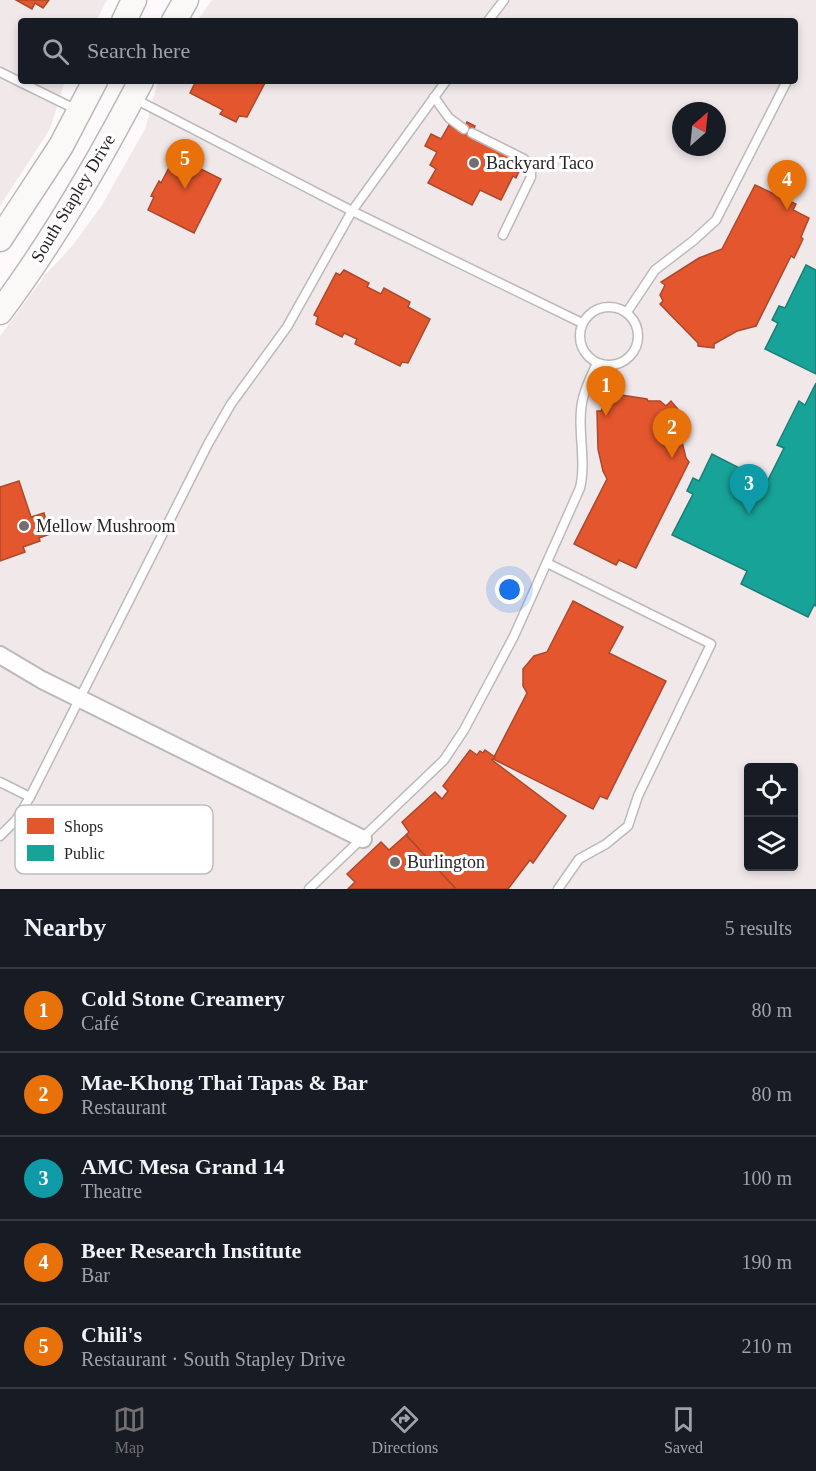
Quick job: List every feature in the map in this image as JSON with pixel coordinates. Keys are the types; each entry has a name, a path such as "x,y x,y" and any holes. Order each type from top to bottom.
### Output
{"main road":[{"path":"125,18 134,0"},
{"path":"176,18 186,0"},
{"name":"South Stapley Drive","path":"0,240 40,180 80,112 94,84"},
{"name":"South Stapley Drive","path":"0,312 74,203 137,89"}],"street":[{"path":"0,655 19,668 79,699 363,839"}],"lane":[{"path":"490,18 504,0"},
{"path":"0,72 18,81"},
{"path":"24,84 80,112"},
{"path":"25,805 208,444 231,404 286,327 352,211 444,84"},
{"path":"627,312 655,270 716,220 785,84"},
{"path":"137,89 352,211 582,323"},
{"path":"434,97 449,118 468,131 524,159 531,169 531,177 503,235"},
{"path":"611,306 627,312 638,328 637,347 632,355 616,364 597,363 583,350 580,332 582,323 594,310 602,307 611,306"},
{"path":"309,889 444,760 464,730 514,636 580,488 583,399 597,363"},
{"path":"547,563 711,644 638,796 628,826 606,844 579,859 558,889"},
{"path":"0,782 30,797"},
{"path":"0,836 15,821"}],"shaded area":[{"path":"0,0 107,0 98,18 18,18 18,84 64,84 50,129 0,206"},
{"path":"212,0 816,0 816,889 0,889 0,336 102,205 145,129 157,84 798,84 798,18 199,18"}],"building: Shops":[{"path":"16,0 49,0 43,8 35,3 32,9"},
{"path":"194,84 264,84 247,117 239,116 236,122 220,114 223,110 190,93"},
{"name":"Backyard Taco","path":"467,122 475,126 470,137 522,165 516,178 513,176 501,200 480,190 472,205 428,183 436,169 430,165 437,152 425,146 431,134 441,139 449,125 462,132"},
{"path":"175,156 221,179 194,233 148,210 154,197 151,196 159,181 161,183"},
{"path":"755,185 796,204 793,210 809,218 801,237 803,239 794,258 791,256 756,326 737,331 714,344 714,348 698,346 698,343 660,304 663,301 660,295 665,285 661,282 699,258 722,249"},
{"path":"344,270 369,283 367,287 381,294 384,288 410,302 408,307 430,319 408,363 402,362 400,366 355,344 357,339 344,333 342,337 316,324 318,317 314,315 336,273 340,275"},
{"path":"621,395 648,401 660,401 666,406 671,401 682,414 679,417 679,430 689,462 636,568 619,560 616,565 574,544 607,479 598,449 597,411 601,411 613,401 614,397 621,397"},
{"name":"Mellow Mushroom","path":"19,481 31,517 44,513 50,534 39,538 40,541 23,547 25,552 0,561 0,487"},
{"path":"573,601 623,627 609,653 666,681 607,799 600,796 593,809 493,759 527,693 523,686 523,669 534,656 547,652"},
{"path":"470,750 477,755 480,751 483,753 485,750 495,757 492,760 566,816 533,863 530,860 508,889 456,889 406,835 409,832 402,822 435,792 442,799 448,791 443,786"},
{"name":"Burlington","path":"406,835 456,889 348,889 355,882 347,874 381,842 389,850"}],"building: Public":[{"path":"806,265 816,270 816,374 765,349 778,323 772,320 779,306 785,308"},
{"path":"816,383 816,606 814,605 808,617 741,584 747,571 672,535 693,494 687,491 693,478 699,481 712,454 767,482 784,448 777,445 799,401 805,405"}],"place":[{"name":"Backyard Taco","path":"474,163"},
{"name":"Chili's","path":"185,189"},
{"name":"Beer Research Institute","path":"787,210"},
{"name":"Cold Stone Creamery","path":"606,416"},
{"name":"Mae-Khong Thai Tapas & Bar","path":"672,458"},
{"name":"AMC Mesa Grand 14","path":"749,514"},
{"name":"Mellow Mushroom","path":"24,526"},
{"name":"Burlington","path":"395,862"}]}
